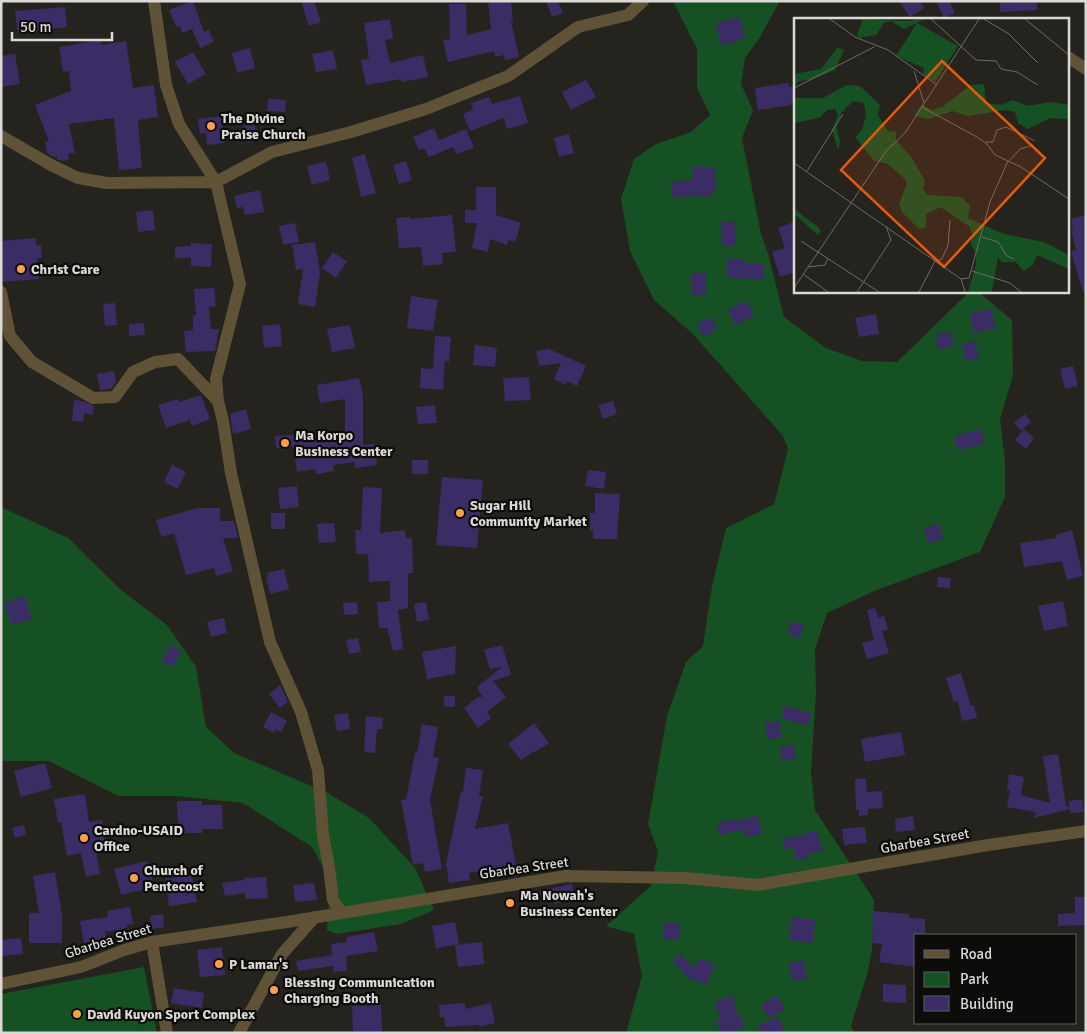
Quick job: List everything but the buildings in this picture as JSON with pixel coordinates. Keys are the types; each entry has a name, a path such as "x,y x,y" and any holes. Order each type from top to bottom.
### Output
{"street":[{"path":"154,1 166,85 178,124 216,182 240,284 216,379 218,400 231,473 270,642 301,712 318,770 323,835 333,900 340,912"},
{"path":"1,136 51,165 78,178 107,184 216,182 272,152 351,132 426,109 508,76 578,28 628,15 643,1"},
{"path":"1070,58 1086,69"},
{"path":"1,292 10,336 32,362 93,398 115,397 133,372 155,362 178,359 218,400"},
{"name":"Gbarbea Street","path":"1,984 80,966 152,942 566,876 685,878 757,885 988,845 1086,831"},
{"path":"239,1033 282,954 315,917"},
{"path":"152,942 167,1033"}],"green space":[{"path":"673,1 780,1 759,39 745,58 741,84 753,110 742,138 761,234 768,253 784,317 826,348 862,361 897,362 969,292 978,292 1012,320 1013,375 1000,419 1005,461 1005,497 980,552 874,591 827,613 815,649 816,692 811,772 815,810 874,900 872,949 868,971 851,1026 855,1033 626,1033 642,976 634,934 606,926 651,886 658,851 648,824 667,716 686,662 703,646 712,586 726,528 774,504 788,449 783,436 693,334 654,300 630,251 621,199 634,159 656,144 691,132 710,115 697,88 697,49"},
{"path":"1,507 68,538 121,590 167,625 196,667 206,727 234,753 328,793 369,818 415,868 434,910 401,924 337,934 327,930 330,880 312,847 243,803 176,796 118,796 49,761 1,761"},
{"name":"David Kuyon Sport Complex","path":"144,967 157,1033 1,1033 1,994"}],"place":[{"name":"The Divine Praise Church","path":"211,126"},
{"name":"Christ Care","path":"21,269"},
{"name":"Ma Korpo Business Center","path":"285,443"},
{"name":"Sugar Hill Community Market","path":"460,513"},
{"name":"Cardno-USAID Office","path":"84,838"},
{"name":"Church of Pentecost","path":"134,878"},
{"name":"Ma Nowah's Business Center","path":"510,903"},
{"name":"P Lamar's","path":"219,964"},
{"name":"Blessing Communication Charging Booth","path":"274,990"},
{"name":"David Kuyon Sport Complex","path":"77,1014"}]}
